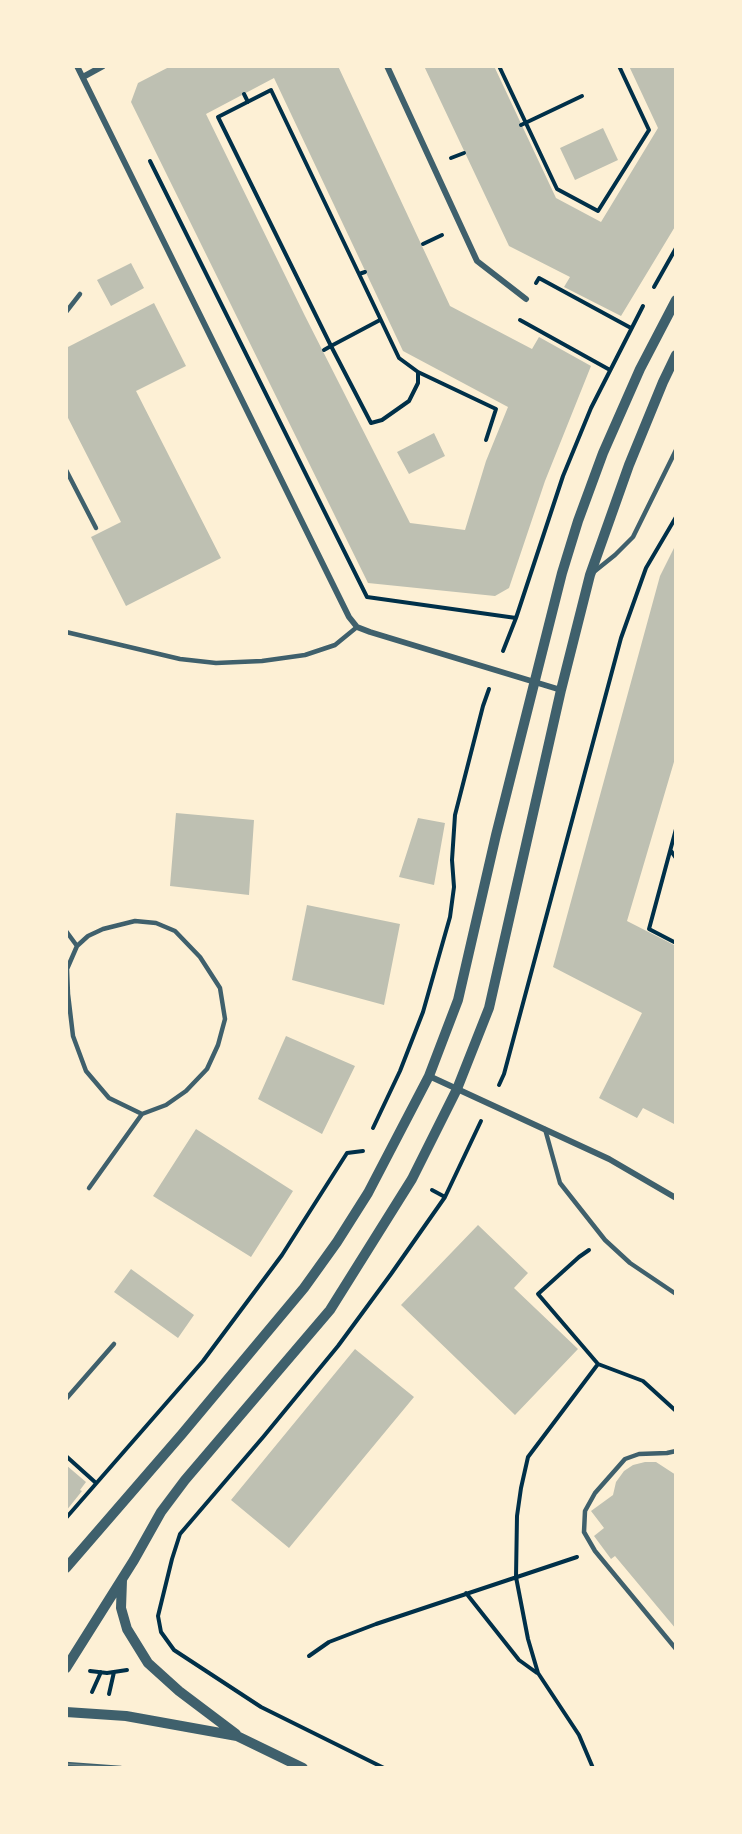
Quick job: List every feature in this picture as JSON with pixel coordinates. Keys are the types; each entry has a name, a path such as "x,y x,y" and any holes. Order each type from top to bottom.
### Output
{"street":[{"path":"77,66 349,617 357,627 561,690"},
{"path":"83,77 103,66"},
{"path":"387,66 477,261 526,299"},
{"path":"66,1568 304,1288 368,1193 429,1076 458,1000 496,835 562,573 603,453 640,369 676,300"},
{"path":"66,1668 161,1512 184,1480 330,1310 412,1179 457,1089 489,1008 561,690 590,575 629,465 676,355"},
{"path":"429,1076 609,1159 676,1198"},
{"path":"122,1579 121,1608 127,1629 148,1663 179,1691 237,1736 303,1768"},
{"path":"66,1712 126,1716 237,1736"}],"lane":[{"path":"66,312 80,294"},
{"path":"590,575 633,537 676,450"},
{"path":"66,470 96,528"},
{"path":"66,632 180,659 216,663 262,661 305,655 335,645 357,627"},
{"path":"89,1188 142,1114 166,1105 180,1096 207,1069 218,1045 225,1019 220,988 201,957 175,931 156,923 135,921 102,929 88,936 77,946 67,969 73,1036 86,1071 109,1098 142,1114"},
{"path":"66,931 77,946"},
{"path":"545,1129 560,1183 605,1240 630,1263 676,1294"},
{"path":"66,1398 114,1344"},
{"path":"676,1451 639,1454 625,1459 612,1471 585,1511 584,1532 595,1551 676,1649"},
{"path":"66,1764 121,1768"}],"path":[{"path":"499,66 556,189 598,211 649,129 619,66"},
{"path":"418,372 418,383 409,401 382,420 371,423 218,117 271,90 399,358 418,372 496,409 486,441"},
{"path":"244,94 248,102"},
{"path":"524,124 582,96"},
{"path":"150,161 367,597 516,618"},
{"path":"359,274 365,272"},
{"path":"610,370 517,318 526,299 539,278 631,328"},
{"path":"324,350 380,320"},
{"path":"261,382 268,379"},
{"path":"384,1768 261,1707 174,1650 161,1632 158,1616 180,1534 338,1346 391,1274 445,1197 490,1104 504,1074 621,638 646,568 676,517"},
{"path":"676,829 649,929 676,943"},
{"path":"670,850 676,858"},
{"path":"66,1518 203,1361 282,1256 347,1153 362,1150"},
{"path":"605,1240 579,1257 538,1294 598,1364 644,1381 676,1411"},
{"path":"593,1768 579,1735 538,1674 528,1639 516,1577 517,1516 528,1457 598,1364"},
{"path":"66,1456 96,1483"},
{"path":"309,1656 329,1642 376,1624 595,1551"},
{"path":"466,1593 519,1660 538,1674"}],"building":[{"path":"171,66 338,66 450,306 532,349 539,337 591,366 545,481 509,588 495,596 368,583 131,102 138,83","holes":["274,78 403,351 508,407 486,461 465,530 410,523 206,114"]},
{"path":"424,66 494,66 556,198 601,222 658,128 629,66 676,66 676,225 621,316 564,287 570,277 509,246"},
{"path":"603,128 618,160 575,180 560,148"},
{"path":"131,263 144,288 111,306 97,280"},
{"path":"154,303 186,366 136,391 221,558 126,606 91,537 121,522 66,414 66,348"},
{"path":"434,433 445,456 409,474 397,452"},
{"path":"676,544 676,755 627,921 676,946 676,1125 643,1108 637,1118 599,1098 642,1013 553,967 660,576"},
{"path":"176,813 254,820 249,895 170,886"},
{"path":"418,818 445,823 434,885 399,877"},
{"path":"307,905 400,924 384,1005 292,980"},
{"path":"286,1036 355,1066 322,1134 258,1099"},
{"path":"196,1129 293,1191 251,1257 153,1196"},
{"path":"478,1225 528,1273 514,1288 578,1349 515,1415 401,1305"},
{"path":"131,1269 194,1315 178,1338 114,1292"},
{"path":"355,1349 414,1397 289,1548 231,1500"},
{"path":"656,1462 676,1475 676,1629 615,1556 611,1559 594,1536 604,1528 591,1511 613,1495 616,1482 624,1471 633,1465"},
{"path":"66,1465 86,1482 80,1490 82,1491 66,1511"}],"tram line":[{"path":"66,1764 121,1768"}]}
